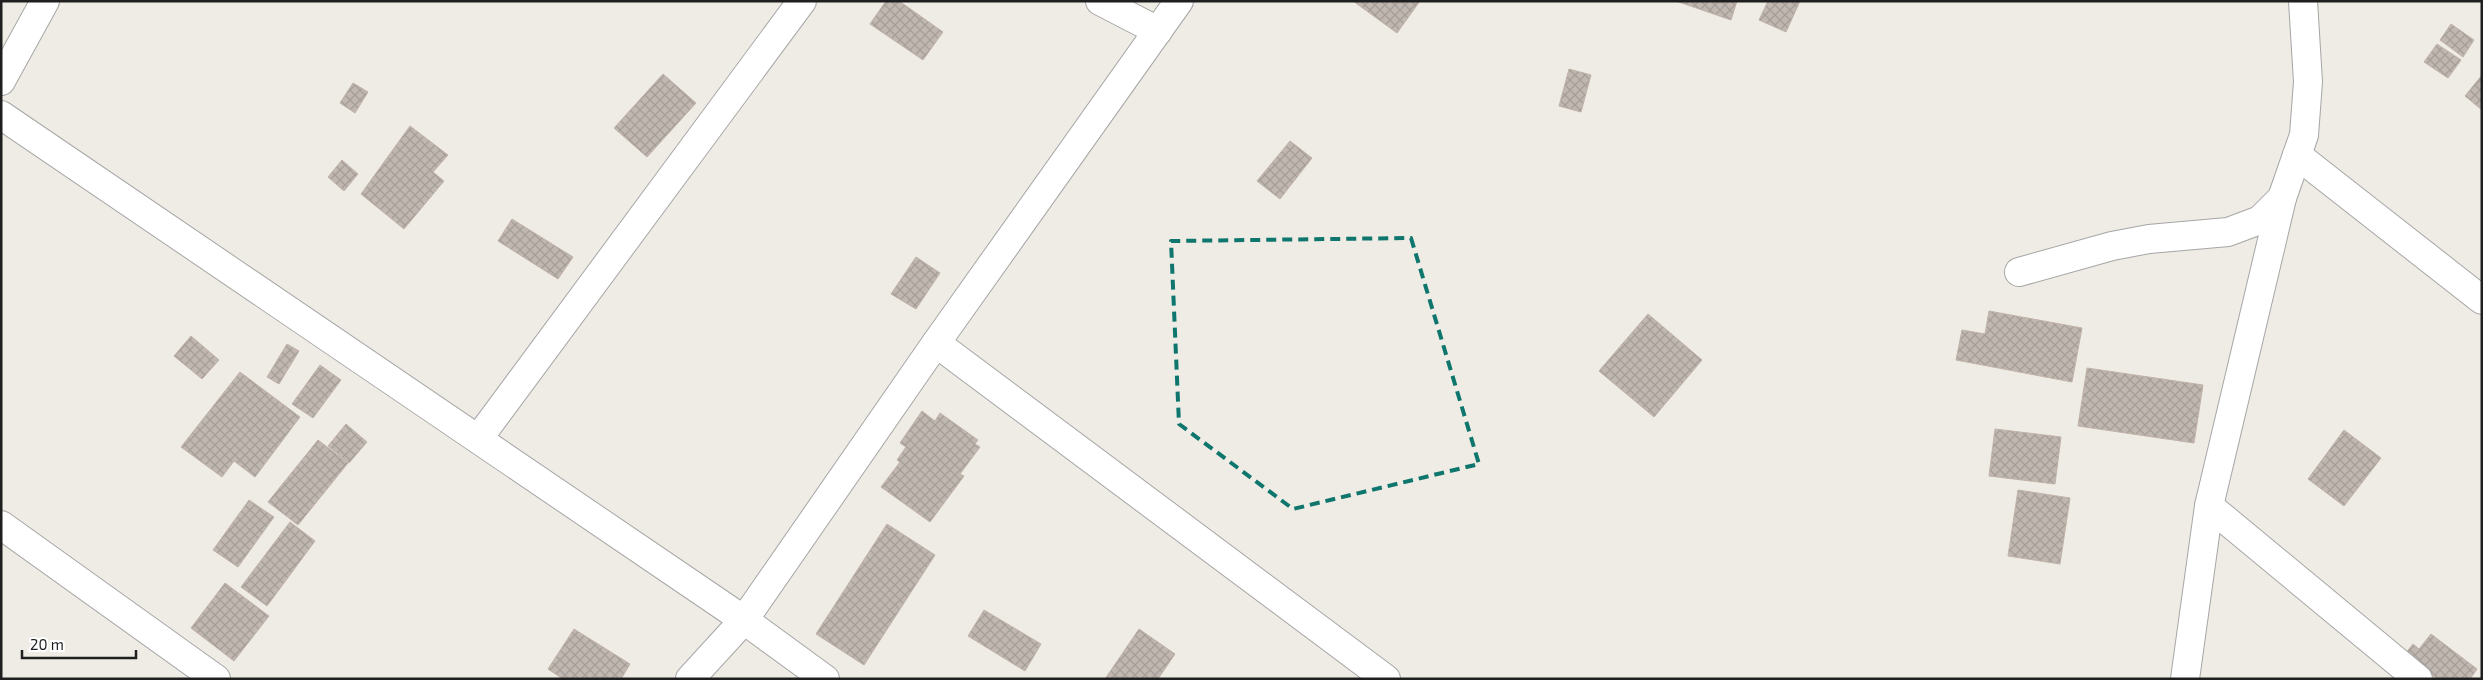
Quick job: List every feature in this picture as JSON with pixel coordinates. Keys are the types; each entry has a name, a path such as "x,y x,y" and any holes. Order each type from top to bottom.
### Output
{"street":[{"path":"1,81 45,1"},
{"path":"478,439 802,1"},
{"path":"1100,1 1158,31"},
{"path":"690,679 744,620 936,343 1179,1"},
{"path":"2185,679 2209,506 2282,198 2304,135 2308,82 2303,1"},
{"path":"1,115 744,620 825,679"},
{"path":"2297,155 2482,300"},
{"path":"2019,272 2112,246 2149,239 2228,232 2260,220 2282,198"},
{"path":"936,343 1386,679"},
{"path":"2209,506 2418,679"},
{"path":"1,525 216,679"}],"highlighted area":[{"path":"1411,238 1479,464 1293,509 1179,424 1171,241"}],"building":[{"path":"886,1 899,1 943,32 923,60 870,24"},
{"path":"1353,1 1420,1 1397,33"},
{"path":"1676,1 1737,1 1731,20"},
{"path":"1768,1 1800,1 1786,32 1759,20"},
{"path":"2451,24 2474,40 2463,57 2440,40"},
{"path":"2437,44 2461,60 2448,78 2424,62"},
{"path":"1569,69 1591,75 1581,112 1559,106"},
{"path":"663,74 696,103 647,157 614,128"},
{"path":"2482,75 2482,110 2465,96"},
{"path":"353,83 368,92 355,113 340,103"},
{"path":"410,126 448,155 433,172 444,181 404,229 361,194"},
{"path":"1290,141 1312,158 1280,199 1257,181"},
{"path":"342,160 358,174 344,191 328,177"},
{"path":"512,219 573,257 558,279 498,241"},
{"path":"916,257 940,273 916,309 891,294"},
{"path":"1989,311 2082,328 2072,382 1956,360 1962,330 1985,334"},
{"path":"1648,314 1702,360 1654,417 1599,371"},
{"path":"191,336 219,360 202,379 174,356"},
{"path":"287,344 299,351 279,384 267,377"},
{"path":"320,365 341,380 313,418 292,404"},
{"path":"2087,368 2203,385 2194,443 2078,426"},
{"path":"240,372 300,417 255,477 234,461 222,477 181,447"},
{"path":"922,411 935,421 940,413 978,440 975,444 980,447 960,474 964,476 930,522 881,487 900,462 897,460 906,447 900,443"},
{"path":"346,424 367,442 349,463 328,446"},
{"path":"1995,429 2061,437 2055,484 1989,476"},
{"path":"2344,430 2381,458 2344,506 2308,479"},
{"path":"318,440 348,463 298,525 268,502"},
{"path":"2018,490 2070,498 2060,564 2008,556"},
{"path":"249,500 274,517 238,567 213,550"},
{"path":"290,522 315,541 267,606 241,587"},
{"path":"887,524 935,555 864,665 816,634"},
{"path":"225,583 269,616 234,661 191,628"},
{"path":"984,610 1041,644 1025,671 968,636"},
{"path":"574,629 630,664 621,679 563,679 548,669"},
{"path":"1139,629 1175,654 1158,679 1105,679"},
{"path":"2431,634 2477,669 2470,679 2437,679 2405,654 2413,644 2419,649"}]}
